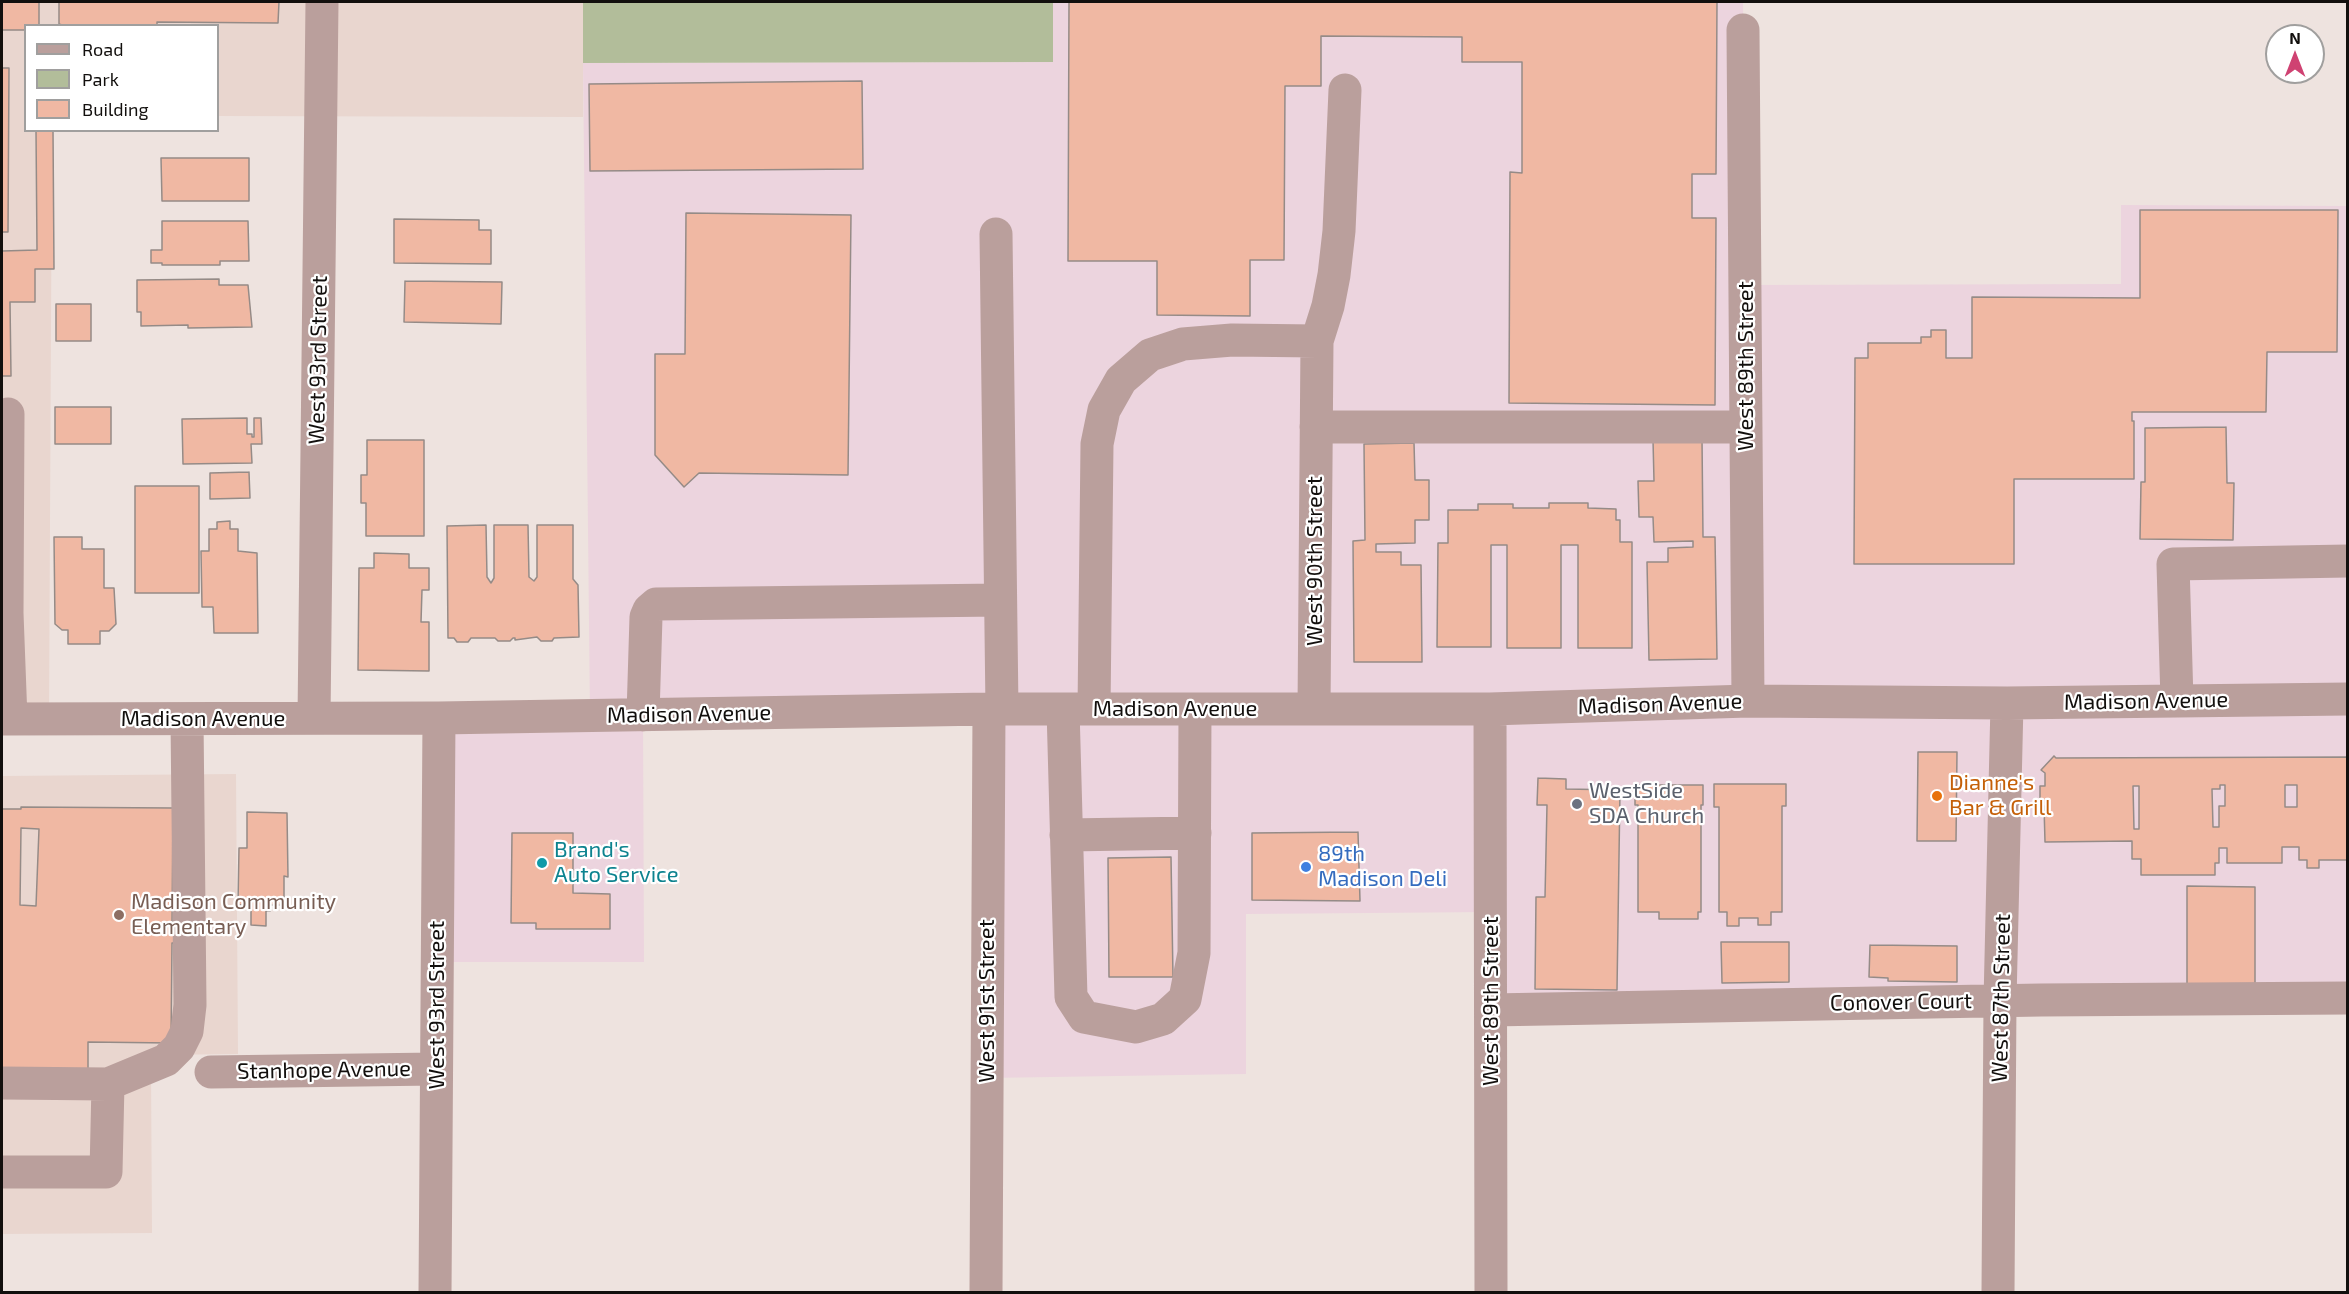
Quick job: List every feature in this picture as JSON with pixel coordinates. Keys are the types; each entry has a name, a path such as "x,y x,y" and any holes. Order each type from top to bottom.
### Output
{"street":[{"name":"West 93rd Street","path":"314,718 322,2"},
{"name":"West 89th Street","path":"1743,30 1748,701"},
{"name":"West 90th Street","path":"1314,710 1317,341 1328,306 1339,231 1345,90"},
{"name":"West 91st Street","path":"986,1293 995,710 1000,600 996,234"},
{"path":"1195,710 1194,953 1185,999 1163,1019 1136,1027 1084,1017 1071,997 1066,835 1078,710 1097,444 1104,410 1121,380 1150,356 1184,344 1232,340 1317,341"},
{"path":"6,719 4,613 8,414"},
{"path":"1316,420 1746,428"},
{"path":"2177,701 2173,564 2348,561"},
{"path":"643,715 646,617 649,610 656,604 1000,600"},
{"name":"Madison Avenue","path":"6,719 439,718 995,710 1490,710 1748,701 2007,703 2348,699"},
{"name":"West 87th Street","path":"1998,1293 2000,1001 2007,703"},
{"name":"West 89th Street","path":"1490,710 1491,1293"},
{"path":"2,1083 108,1084 166,1060 179,1047 187,1031 190,1005 187,718"},
{"name":"West 93rd Street","path":"435,1293 439,718"},
{"path":"1066,835 1195,833"},
{"name":"Conover Court","path":"1491,1010 2000,1001 2348,998"},
{"name":"Stanhope Avenue","path":"211,1072 436,1069"},
{"path":"2,1172 106,1172 108,1084"}],"shaded area":[{"path":"2,2 583,2 583,117 219,116 219,24 24,24 24,132 52,132 49,719 2,719"},
{"path":"1053,2 1743,2 1746,285 2121,284 2121,205 2347,206 2347,998 1491,1010 1490,912 1246,914 1246,1074 987,1078 989,710 643,715 644,962 437,962 439,718 590,716 583,63 1052,62"},
{"name":"Madison Community Elementary","path":"236,774 238,1054 156,1055 151,1068 152,1233 2,1234 2,776"}],"green space":[{"path":"583,2 1053,2 1053,62 583,63"}],"building":[{"path":"2,2 39,2 39,24 24,24 24,30 2,30"},
{"path":"59,2 279,2 278,23 59,24"},
{"path":"1069,2 1717,2 1716,174 1692,174 1692,218 1716,218 1715,405 1509,403 1510,172 1522,173 1522,62 1462,62 1462,37 1321,36 1321,86 1285,86 1284,260 1250,260 1250,316 1157,315 1157,261 1068,261"},
{"path":"2,68 9,68 8,232 2,232"},
{"path":"862,81 863,169 590,171 589,84"},
{"path":"36,132 53,132 54,269 35,269 35,302 10,302 11,376 2,376 2,251 37,250"},
{"path":"161,158 249,158 249,201 162,201"},
{"path":"2140,210 2338,210 2337,352 2267,352 2266,412 2132,412 2134,479 2014,479 2014,564 1854,564 1855,358 1868,358 1868,343 1921,343 1921,337 1931,337 1931,330 1946,330 1946,358 1972,358 1972,297 2140,298"},
{"path":"686,213 851,215 848,475 699,473 684,487 655,455 655,354 685,354"},
{"path":"394,219 479,220 479,230 491,230 491,264 394,263"},
{"path":"162,221 248,221 249,261 220,261 220,265 151,263 151,250 162,250"},
{"path":"219,279 219,285 248,285 252,327 141,326 141,312 137,312 137,280"},
{"path":"405,281 502,282 501,324 404,322"},
{"path":"56,304 91,304 91,341 56,341"},
{"path":"55,407 111,407 111,444 55,444"},
{"path":"247,418 247,434 252,434 254,437 254,418 261,418 262,444 251,444 252,463 183,464 182,419"},
{"path":"2226,427 2227,483 2234,483 2233,540 2140,539 2141,482 2145,482 2145,428"},
{"path":"1702,439 1703,537 1715,537 1717,659 1649,660 1647,562 1668,562 1668,548 1693,547 1693,541 1654,542 1653,517 1639,517 1638,481 1654,481 1653,440"},
{"path":"367,440 424,440 424,536 366,536 366,503 361,503 361,475 367,475"},
{"path":"1414,443 1415,480 1429,480 1429,520 1415,520 1415,543 1376,544 1376,552 1401,552 1401,565 1421,565 1422,662 1354,662 1353,541 1365,540 1364,444"},
{"path":"249,472 250,498 210,499 210,473"},
{"path":"135,486 199,486 199,593 135,593"},
{"path":"1549,503 1588,503 1588,508 1616,509 1616,520 1620,520 1620,542 1632,542 1632,648 1578,648 1578,545 1561,545 1561,648 1507,648 1507,545 1491,545 1491,647 1437,647 1438,543 1448,543 1448,510 1478,510 1478,504 1513,504 1513,508 1549,508"},
{"path":"230,521 230,529 238,529 238,551 257,553 258,633 214,633 213,607 202,607 201,551 209,551 209,529 217,529 217,522"},
{"path":"486,525 487,577 491,583 494,578 494,525 528,525 529,577 534,581 537,577 537,525 573,525 573,579 578,585 579,637 554,638 552,641 541,641 537,637 515,640 513,638 510,641 498,641 495,638 471,638 468,642 457,642 454,638 448,638 447,526"},
{"path":"54,537 82,537 82,549 104,549 104,588 114,588 116,624 109,631 100,631 100,644 68,644 68,630 62,630 55,624"},
{"path":"374,553 409,554 409,568 429,568 429,590 422,590 421,622 429,622 429,671 358,670 359,568 374,568"},
{"name":"Dianne's Bar & Grill","path":"1918,752 1957,752 1956,841 1917,841"},
{"path":"2054,756 2056,758 2348,757 2348,860 2319,860 2319,868 2307,868 2307,860 2299,860 2299,847 2282,847 2282,863 2227,863 2227,848 2219,848 2219,863 2215,863 2215,875 2141,875 2141,859 2132,859 2132,841 2045,842 2044,806 2040,806 2040,786 2045,786 2045,773 2041,770","holes":["2220,785 2225,785 2225,806 2219,806 2219,827 2213,827 2212,789 2220,789","2285,785 2297,785 2297,807 2285,807","2133,786 2139,786 2139,829 2134,829"]},
{"path":"1538,778 1566,779 1566,789 1620,790 1617,990 1535,989 1536,897 1545,897 1547,805 1537,805"},
{"path":"1714,784 1786,784 1786,806 1782,806 1782,912 1771,912 1771,925 1758,925 1758,918 1739,918 1739,926 1727,926 1727,912 1719,912 1719,807 1714,807"},
{"path":"1635,785 1703,785 1701,912 1698,912 1698,919 1659,919 1659,912 1638,912 1638,805 1635,805"},
{"path":"21,807 173,808 172,926 178,926 178,943 172,943 171,1043 88,1042 88,1069 2,1068 2,809 21,809","holes":["21,828 39,829 36,906 20,905"]},
{"path":"247,812 287,813 288,877 284,876 284,905 270,905 270,911 266,911 266,926 251,925 251,905 238,905 239,848 247,848"},
{"name":"89th Madison Deli","path":"1358,832 1360,901 1252,900 1252,833"},
{"name":"Brand's Auto Service","path":"512,833 573,833 573,893 610,894 610,929 536,929 536,923 511,923"},
{"path":"1171,857 1173,977 1109,977 1108,858"},
{"path":"2187,886 2255,887 2255,990 2187,990"},
{"path":"1721,942 1789,942 1789,982 1722,983"},
{"path":"1870,945 1957,946 1957,982 1888,981 1888,978 1869,977"}],"place":[{"name":"Dianne's Bar & Grill","path":"1937,796"},
{"name":"WestSide SDA Church","path":"1577,804"},
{"name":"Brand's Auto Service","path":"542,863"},
{"name":"89th Madison Deli","path":"1306,867"},
{"name":"Madison Community Elementary","path":"119,915"}]}
